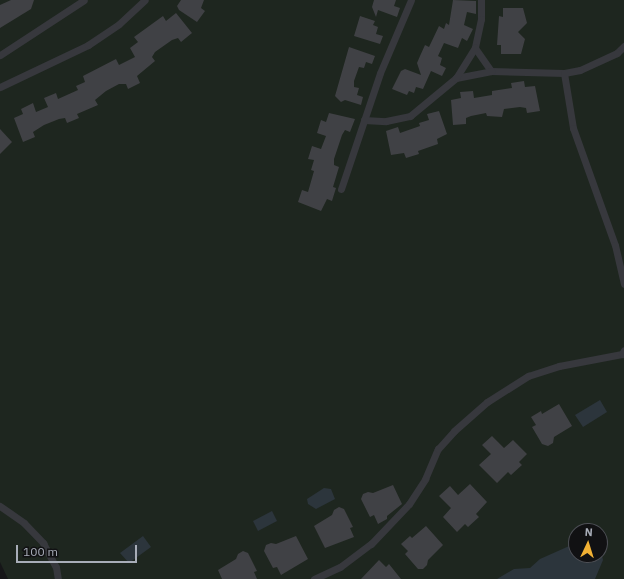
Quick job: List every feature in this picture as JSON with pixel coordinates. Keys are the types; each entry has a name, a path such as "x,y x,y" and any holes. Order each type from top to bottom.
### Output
{"street":[{"path":"0,55 84,0"},
{"path":"0,87 88,45 119,24 145,0"},
{"path":"341,189 380,73 411,0"},
{"path":"364,120 386,121 410,116 456,78 475,48 481,19 481,0"},
{"path":"456,78 491,71 564,73 580,70 617,53 624,46"},
{"path":"475,48 491,71"},
{"path":"564,73 573,128 615,245 624,284"},
{"path":"314,579 340,567 371,544 409,504 425,479 438,449 454,431 487,402 528,376 559,366 623,352"},
{"path":"0,506 24,523 43,543 56,567 58,579"}],"shaded area":[{"path":"0,0 624,0 624,579 8,579 0,562"},
{"path":"600,400 607,412 583,427 575,415"},
{"path":"324,488 331,489 335,499 316,509 308,504 307,499"},
{"path":"272,511 277,521 258,531 253,521"},
{"path":"143,536 151,547 129,563 120,553"},
{"path":"568,547 568,563 602,563 595,579 497,579 514,569 530,568 540,559"}],"building":[{"path":"11,0 34,0 31,9 0,28 0,5"},
{"path":"181,0 204,0 201,8 205,11 197,22 179,10 177,6"},
{"path":"374,0 396,0 394,6 400,8 397,17 378,10 376,17 372,7"},
{"path":"453,0 476,1 476,14 467,12 464,25 473,29 467,41 462,38 458,48 444,43 438,56 442,58 440,65 446,68 442,76 431,71 423,89 416,87 414,93 409,91 407,95 392,89 401,71 405,69 421,75 417,63 425,45 429,47 439,26 444,29 446,23 449,25"},
{"path":"503,8 523,8 527,23 518,32 525,39 521,54 501,54 501,45 497,45 499,16 503,17"},
{"path":"176,13 192,33 181,42 178,38 172,40 155,52 152,57 155,61 137,76 140,83 128,89 126,84 119,84 106,91 95,100 98,105 77,114 79,118 67,123 65,118 59,119 44,125 33,132 35,137 23,142 14,118 23,114 21,109 33,103 36,112 48,107 44,98 56,93 58,99 78,90 76,86 85,82 83,76 116,59 119,65 135,57 130,48 138,42 134,37 163,16 166,21"},
{"path":"360,16 375,21 373,25 378,27 376,34 383,36 380,44 354,36"},
{"path":"349,47 375,56 372,64 366,62 364,68 359,67 354,81 354,87 359,88 357,95 363,97 361,105 345,100 341,102 335,96"},
{"path":"524,81 525,87 535,86 540,111 527,113 526,108 520,107 504,109 502,117 487,116 486,113 466,118 466,124 453,125 451,100 461,98 460,92 473,91 474,98 492,95 492,91 512,88 511,83"},
{"path":"439,111 447,134 437,139 438,144 418,151 419,154 406,158 404,153 391,155 386,131 398,127 400,133 420,126 419,123 429,120 427,114"},
{"path":"329,113 355,119 350,132 345,130 342,135 334,159 334,165 339,167 333,187 336,188 332,201 327,199 321,211 298,202 302,190 308,192 314,171 311,170 314,160 308,159 312,146 321,149 326,136 317,133 321,120 326,122"},
{"path":"0,129 12,142 0,154"},
{"path":"559,404 572,426 554,437 553,443 548,446 542,444 532,427 536,425 531,417 541,411 542,414"},
{"path":"492,436 504,448 513,440 527,454 519,462 522,465 511,475 508,472 497,483 479,465 491,454 482,445"},
{"path":"470,484 487,502 476,514 479,517 468,527 465,524 457,532 443,517 451,508 439,496 450,486 458,495"},
{"path":"393,485 402,504 387,516 387,519 378,524 374,515 370,517 361,499 363,494 368,492 373,493"},
{"path":"339,507 344,509 353,527 350,528 354,537 325,548 314,526 332,515 334,510"},
{"path":"426,526 443,545 428,560 427,565 423,569 418,569 405,554 408,551 401,544 410,536 412,538"},
{"path":"296,536 308,559 281,575 277,567 273,568 264,551 266,545 271,543 276,544"},
{"path":"243,551 248,553 257,571 254,572 257,579 222,579 218,570 236,559 238,554"},
{"path":"379,560 386,567 389,564 401,579 361,579"}]}
